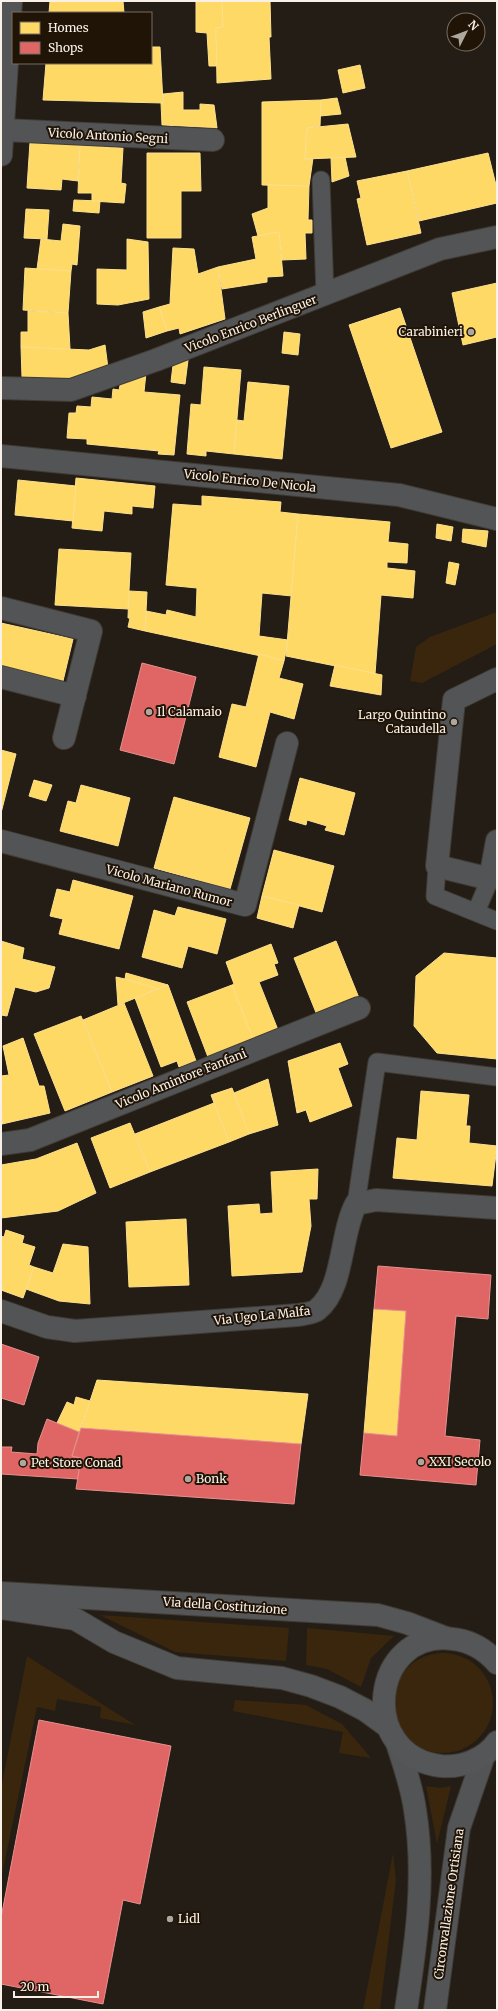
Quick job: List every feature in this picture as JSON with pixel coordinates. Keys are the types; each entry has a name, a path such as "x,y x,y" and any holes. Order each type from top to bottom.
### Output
{"main road":[{"name":"Via della Costituzione","path":"1,1593 378,1615 454,1639 497,1648"},
{"path":"1,1608 75,1619 114,1642 177,1668 282,1678 311,1686 340,1697 365,1710 413,1756 431,1765 459,1766 493,1747"},
{"path":"392,1735 383,1712 383,1696 386,1681 393,1667 404,1655 416,1646 431,1640 454,1639 478,1646 491,1656 497,1663"}],"street":[{"path":"1,155 4,130 11,1"},
{"name":"Vicolo Antonio Segni","path":"4,130 213,140"},
{"name":"Vicolo Enrico Berlinguer","path":"1,388 71,390 156,360 440,249 497,237"},
{"name":"Vicolo Enrico De Nicola","path":"1,456 399,495 497,519"},
{"path":"1,608 91,631 64,738"},
{"path":"1,677 74,696"},
{"path":"497,679 454,700 437,866 490,879 497,841"},
{"name":"Vicolo Mariano Rumor","path":"1,841 245,905 287,743"},
{"name":"Vicolo Amintore Fanfani","path":"1,1144 30,1140 359,1008"},
{"path":"356,1204 376,1200 497,1208"},
{"name":"Via Ugo La Malfa","path":"1,1310 47,1327 75,1331 298,1315 318,1310 332,1292 350,1217 356,1204"},
{"path":"392,1735 415,1809 419,1847 420,1884 416,1940 406,2010"},
{"name":"Circonvallazione Ortisiana","path":"434,2010 459,1828 493,1747"}],"lane":[{"path":"321,180 325,295"},
{"path":"437,866 435,896 497,921"},
{"path":"476,912 490,879"},
{"path":"356,1204 377,1062 497,1077"}],"shaded area":[{"path":"497,612 497,644 422,683 410,681 416,647 430,637"},
{"path":"100,1615 289,1628 286,1661 175,1652"},
{"path":"307,1628 394,1636 371,1658 361,1687 327,1669 306,1665"},
{"path":"443,1653 462,1656 479,1667 490,1684 493,1703 490,1722 479,1739 462,1750 443,1753 424,1750 407,1739 396,1722 393,1703 396,1684 407,1667 424,1656"},
{"path":"27,1656 135,1725 100,1718 101,1707 57,1699 55,1711 37,1707 1,1879 1,1789"},
{"path":"235,1700 306,1705 342,1724 371,1758 339,1753 343,1732 233,1711"},
{"path":"426,1786 440,1788 451,1786 437,1844"},
{"path":"393,1853 396,1880 380,2010 363,2010"}],"building: Homes":[{"path":"50,1 123,1 124,12 49,12"},
{"path":"196,1 222,1 223,27 216,28 217,66 209,66 207,33 196,32"},
{"path":"222,1 270,1 271,37 269,37 271,79 217,83 216,28 223,27"},
{"path":"152,47 160,47 163,103 43,100 46,64 152,64"},
{"path":"360,65 365,88 343,93 338,70"},
{"path":"183,92 183,110 200,110 200,104 214,105 217,128 162,125 161,103 163,103 163,94"},
{"path":"337,98 341,114 320,116 321,100"},
{"path":"321,100 320,126 307,128 305,159 313,158 309,186 262,185 262,102"},
{"path":"348,124 356,157 305,159 307,128"},
{"path":"30,142 80,145 78,181 62,179 61,190 27,188"},
{"path":"80,145 123,148 121,183 126,184 124,203 92,201 92,193 78,193"},
{"path":"147,153 200,153 201,191 181,191 181,238 147,238"},
{"path":"488,153 497,189 497,203 419,221 407,171"},
{"path":"345,157 349,176 332,182 331,158"},
{"path":"407,171 421,233 367,245 357,199 361,198 357,181"},
{"path":"268,185 309,186 308,220 312,220 312,233 305,233 306,259 282,260 279,232 258,236 252,214 268,208"},
{"path":"74,200 100,201 99,213 73,211"},
{"path":"26,209 49,210 47,239 24,238"},
{"path":"63,224 80,226 77,265 72,264 71,271 37,269 41,239 61,241"},
{"path":"279,232 283,276 267,277 267,282 222,289 218,267 256,259 252,237"},
{"path":"127,239 148,242 149,299 118,305 97,304 97,269 127,270"},
{"path":"173,248 194,249 198,274 218,267 225,319 180,334 179,328 167,331 159,307 170,304"},
{"path":"25,268 71,271 68,313 23,310"},
{"path":"497,283 497,337 463,345 452,293"},
{"path":"159,307 167,331 146,338 143,312"},
{"path":"400,308 442,432 391,448 349,325"},
{"path":"28,311 68,313 70,349 21,347 21,332 28,332"},
{"path":"284,332 300,334 298,355 282,353"},
{"path":"105,345 108,368 70,381 22,377 21,347 89,350"},
{"path":"188,360 185,384 171,382 173,365"},
{"path":"204,367 241,370 234,454 206,451 206,456 187,454 191,404 201,405"},
{"path":"146,373 144,392 180,395 174,455 158,454 159,451 87,444 87,439 67,438 69,413 76,413 77,406 91,407 92,397 112,399 113,389 119,390 121,381"},
{"path":"248,382 289,386 282,459 234,454 237,420 244,421"},
{"path":"76,478 155,486 153,508 132,506 132,514 104,511 102,531 72,528"},
{"path":"18,480 76,486 73,521 15,515"},
{"path":"202,496 281,502 280,512 298,514 292,596 262,593 259,636 288,640 284,661 145,631 146,611 166,615 167,610 196,617 197,588 166,585 173,504 202,506"},
{"path":"298,514 390,522 388,542 408,544 407,563 387,562 387,568 415,571 413,598 381,595 375,674 286,656"},
{"path":"437,524 453,527 451,541 436,538"},
{"path":"463,529 488,531 486,547 462,542"},
{"path":"59,549 131,553 128,609 55,605"},
{"path":"449,562 459,564 455,585 446,583"},
{"path":"129,591 147,592 145,631 128,627 130,618 128,618"},
{"path":"1,623 73,639 63,681 1,667"},
{"path":"259,654 284,661 279,678 303,684 294,719 270,712 256,767 219,757 232,704 246,707"},
{"path":"335,665 382,675 381,695 330,686"},
{"path":"1,750 16,754 1,813"},
{"path":"300,778 355,793 344,835 325,830 327,826 307,820 306,825 289,820"},
{"path":"34,780 52,785 46,801 29,796"},
{"path":"81,785 130,798 118,846 60,831 68,801 76,803"},
{"path":"174,797 250,818 230,889 154,868"},
{"path":"274,850 334,866 322,912 262,896"},
{"path":"73,880 133,896 119,949 59,934 63,919 50,916 57,889 70,892"},
{"path":"262,896 299,905 293,928 257,918"},
{"path":"178,907 226,919 217,954 188,946 182,968 142,957 154,910 175,916"},
{"path":"1,941 24,948 22,959 55,967 49,988 36,992 15,987 7,1016 1,1015"},
{"path":"336,941 359,998 317,1015 294,958"},
{"path":"271,944 278,963 274,964 278,975 259,982 278,1030 253,1039 232,985 234,984 226,962"},
{"path":"444,953 497,958 497,1059 437,1053 414,1026 416,976"},
{"path":"126,973 168,985 158,989 125,979"},
{"path":"116,977 125,979 158,989 118,1005"},
{"path":"168,985 196,1061 179,1067 177,1061 161,1067 135,998"},
{"path":"232,985 253,1039 208,1057 187,1002"},
{"path":"124,1003 153,1076 112,1092 83,1020"},
{"path":"81,1016 112,1092 65,1111 34,1034"},
{"path":"23,1038 39,1086 44,1086 50,1113 2,1124 1,1076 9,1075 3,1046"},
{"path":"340,1043 348,1064 338,1068 352,1106 310,1122 306,1110 297,1113 288,1061"},
{"path":"268,1079 278,1125 249,1134 234,1093"},
{"path":"232,1088 249,1134 229,1142 211,1095"},
{"path":"421,1091 469,1095 466,1126 470,1126 469,1143 497,1146 492,1186 393,1178 397,1138 417,1140"},
{"path":"214,1103 229,1142 150,1172 135,1134"},
{"path":"130,1123 150,1172 110,1188 91,1138"},
{"path":"77,1143 96,1193 58,1211 1,1218 1,1165 36,1159"},
{"path":"318,1169 317,1199 309,1199 311,1226 302,1272 232,1276 228,1206 259,1204 260,1214 273,1213 271,1172"},
{"path":"186,1219 189,1285 129,1287 126,1222"},
{"path":"6,1230 24,1236 22,1243 35,1247 29,1265 34,1267 23,1298 1,1290 1,1236 4,1237"},
{"path":"63,1244 88,1247 90,1304 59,1301 26,1289 34,1267 53,1273"},
{"path":"374,1309 406,1311 397,1436 364,1433"},
{"path":"97,1380 308,1394 301,1444 81,1428"},
{"path":"76,1397 90,1401 79,1432 57,1423 67,1402 74,1405"}],"building: Shops":[{"path":"142,663 196,677 174,764 120,750"},
{"path":"378,1266 491,1275 488,1319 456,1316 445,1436 480,1440 476,1485 360,1475 364,1433 397,1436 406,1311 374,1309"},
{"path":"1,1344 39,1357 24,1405 1,1398"},
{"path":"47,1419 79,1432 72,1456 81,1458 78,1479 1,1474 1,1447 12,1447 11,1452 37,1454 38,1443"},
{"path":"81,1428 301,1444 294,1504 76,1489 81,1458 72,1456"},
{"path":"39,1720 171,1746 140,1904 123,1900 103,2004 1,1984 1,1918"}],"place":[{"name":"Carabinieri","path":"471,332"},
{"name":"Il Calamaio","path":"149,712"},
{"name":"Largo Quintino Cataudella","path":"454,722"},
{"name":"XXI Secolo","path":"421,1462"},
{"name":"Pet Store Conad","path":"23,1463"},
{"name":"Bonk","path":"188,1479"},
{"name":"Lidl","path":"170,1919"}]}
